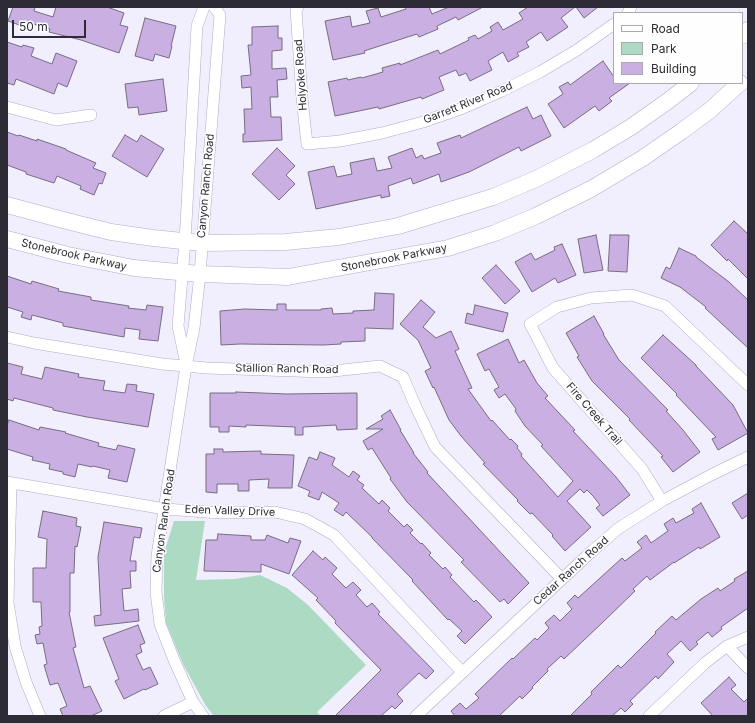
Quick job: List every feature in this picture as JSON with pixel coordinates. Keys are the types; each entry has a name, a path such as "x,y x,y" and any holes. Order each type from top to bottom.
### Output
{"main road":[{"path":"7,205 111,232 202,243 285,242 339,237 398,226 493,197 536,179 593,150 631,127 668,101 689,84"},
{"name":"Stonebrook Parkway","path":"7,238 68,255 134,268 182,273 288,277 448,248 536,216 591,189 636,162 709,111 739,84"}],"street":[{"name":"Canyon Ranch Road","path":"186,366 178,326 185,241 197,26 204,7"},
{"name":"Canyon Ranch Road","path":"203,716 193,702 160,624 156,592 157,556 186,366 194,328 200,274 220,14 214,7"},
{"name":"Holyoke Road","path":"298,7 296,9 307,144"},
{"name":"Garrett River Road","path":"307,144 340,141 382,133 423,122 463,108 540,72 577,50 613,25"},
{"path":"7,107 56,120 92,115"},
{"name":"Fire Creek Trail","path":"662,501 642,469 553,368 530,324 556,307 590,298 632,295 665,306 748,385"},
{"name":"Stallion Ranch Road","path":"7,337 34,343 162,364 186,366 324,372 380,366 403,377 435,447 562,580"},
{"name":"Cedar Ranch Road","path":"416,716 619,528 662,501 711,474 748,457"},
{"path":"9,483 8,603 15,646 26,682 40,716"},
{"name":"Eden Valley Drive","path":"9,483 165,509 220,513 274,512 306,519 334,535 462,672"},
{"path":"649,716 705,663 727,646 748,637"},
{"path":"727,646 748,668"},
{"path":"164,716 193,702"}],"green space":[{"path":"174,521 205,521 196,580 235,579 260,575 287,588 308,605 366,665 317,712 321,716 214,716 206,706 183,664 166,623 164,597 164,553"}],"building":[{"path":"13,7 35,7 34,11 53,17 56,7 107,7 124,13 120,25 128,27 119,53 81,40 49,32 50,29 27,22 25,27 8,21"},
{"path":"405,7 429,7 432,14 449,7 483,7 458,20 456,17 437,26 438,29 419,37 417,34 364,51 365,53 333,60 325,21 350,16 352,27 370,23 366,11 378,8 381,17 406,9"},
{"path":"528,7 575,7 561,18 568,27 547,41 541,32 526,42 529,47 517,53 519,56 508,62 503,52 488,61 492,70 470,81 466,73 459,76 456,70 439,77 444,90 422,99 421,97 379,109 378,107 335,116 328,82 347,78 348,80 362,78 383,72 382,68 400,63 400,65 438,50 440,54 469,40 468,38 475,35 478,39 492,31 490,27 498,22 503,30 523,19 519,13"},
{"path":"576,7 598,7 584,18"},
{"path":"145,18 176,26 169,58 155,54 153,61 135,56"},
{"path":"278,26 278,38 282,38 282,50 272,51 272,69 286,68 287,79 277,80 278,97 270,97 271,117 281,117 282,140 243,142 243,134 245,134 244,109 252,109 251,87 242,88 241,76 251,75 248,45 252,45 252,27"},
{"path":"7,42 22,47 23,45 34,48 31,56 52,64 56,53 77,61 67,87 58,83 54,94 16,79 14,85 7,83"},
{"path":"603,61 613,76 613,84 629,84 609,98 612,101 599,111 595,106 564,128 548,104 563,94 559,87 568,82 570,85"},
{"path":"163,79 167,111 139,115 138,107 128,108 125,84"},
{"path":"527,107 533,119 541,115 551,136 521,151 519,147 469,172 441,182 439,174 413,184 411,178 388,186 390,196 381,198 381,195 316,209 308,172 334,166 337,177 352,174 350,163 374,158 377,171 392,168 388,157 412,148 416,158 422,155 424,159 441,153 437,143 460,135 461,138"},
{"path":"7,132 37,141 37,139 66,149 96,163 93,168 106,173 102,184 99,183 94,195 80,189 81,186 57,176 54,183 26,174 26,172 7,165"},
{"path":"125,135 137,142 141,135 164,149 147,177 112,156"},
{"path":"277,148 295,166 286,175 295,184 279,200 252,174"},
{"path":"734,221 748,234 748,279 711,245"},
{"path":"596,235 603,270 584,273 578,239"},
{"path":"610,235 629,235 627,272 608,271"},
{"path":"562,244 576,275 558,283 555,278 532,292 515,262 531,253 535,260 555,250 554,247"},
{"path":"679,248 696,256 729,282 748,300 748,348 705,308 706,307 680,287 661,278 666,267 670,269"},
{"path":"496,265 520,291 505,304 482,278"},
{"path":"7,276 31,284 32,281 59,289 58,291 91,297 91,300 129,306 128,308 146,310 147,305 163,307 158,341 139,339 140,330 125,328 124,337 63,326 63,323 32,315 31,320 21,317 23,312 7,307"},
{"path":"375,293 394,294 393,329 365,328 365,341 341,342 341,344 324,345 221,345 220,311 245,309 277,310 277,304 286,304 286,310 321,310 332,308 333,314 353,313 353,311 374,310"},
{"path":"421,300 435,312 423,327 436,338 451,331 459,349 455,351 472,388 468,389 491,421 492,420 510,440 511,439 518,446 517,448 522,454 521,456 558,497 573,481 525,426 515,411 516,409 505,394 499,398 494,390 499,387 489,369 485,371 477,354 508,339 519,363 524,360 537,383 548,396 545,398 575,430 573,431 616,477 630,495 603,516 596,508 600,505 593,496 587,490 584,493 580,489 567,501 591,527 565,551 552,536 553,535 532,513 530,514 517,501 518,500 483,464 485,463 449,420 425,371 431,368 418,340 400,324"},
{"path":"475,305 508,313 503,332 465,323 467,313 473,315"},
{"path":"594,316 619,360 668,410 666,411 700,452 673,472 661,457 663,456 629,420 630,419 592,381 577,357 579,356 566,333"},
{"path":"663,335 696,365 733,405 748,433 718,450 712,439 716,437 676,395 677,394 641,358"},
{"path":"7,363 23,367 21,374 42,379 45,367 79,374 78,377 105,381 103,390 125,393 127,384 137,385 136,391 154,394 148,427 53,410 53,408 14,398 13,401 7,399"},
{"path":"236,392 287,394 357,393 357,429 337,430 336,425 303,427 303,435 295,435 295,427 246,425 246,427 229,426 229,432 219,432 219,427 210,427 210,393"},
{"path":"390,410 413,453 428,472 427,473 529,583 508,604 504,599 500,602 461,562 464,560 407,502 390,479 391,478 372,448 368,450 363,441 383,429 366,429 383,419 381,416"},
{"path":"9,420 39,430 40,427 66,432 65,433 99,443 98,446 116,450 118,445 135,449 127,482 108,478 110,470 78,464 75,477 63,474 63,472 49,469 50,464 32,460 33,457 7,449 7,425"},
{"path":"214,449 223,449 223,452 261,451 261,454 294,455 292,488 268,488 269,479 249,480 249,491 238,491 238,484 217,484 217,493 206,492 206,454 214,454"},
{"path":"320,452 335,458 332,465 349,477 353,471 360,476 357,480 364,485 362,488 379,504 382,500 390,508 388,511 404,527 407,524 413,530 410,533 431,553 429,555 443,569 445,567 452,575 450,577 474,602 476,600 492,617 465,644 457,636 462,631 449,619 448,620 372,537 346,512 343,516 334,510 339,503 322,492 319,500 308,496 310,491 298,486 309,457 317,460"},
{"path":"748,493 748,515 742,519 732,503"},
{"path":"701,503 720,537 700,549 699,547 674,562 650,580 647,576 633,589 635,591 564,659 561,656 547,669 548,671 522,699 520,696 499,716 455,716 451,711 460,703 466,709 479,698 475,694 512,658 513,659 535,638 537,640 549,628 545,623 554,615 560,621 572,609 567,603 575,595 578,598 622,558 625,561 642,548 637,542 646,535 651,543 668,531 664,524 673,518 676,523 694,513 692,509"},
{"path":"43,511 77,518 76,526 81,527 77,547 75,546 74,573 70,573 69,612 76,647 73,648 84,688 90,686 102,711 91,716 63,716 60,709 67,706 58,683 50,685 44,665 47,664 43,643 37,644 35,635 40,634 39,627 42,626 41,602 33,602 33,568 46,568 47,539 38,537"},
{"path":"104,522 142,528 140,538 134,537 130,561 136,561 136,571 130,571 131,588 122,589 124,611 138,609 139,621 95,626 94,616 101,615 98,557"},
{"path":"218,534 251,536 251,540 265,540 267,535 288,543 290,538 301,541 289,574 261,564 261,572 204,571 206,540 217,540"},
{"path":"313,551 323,560 325,557 337,568 332,574 346,588 353,582 361,590 356,595 367,607 372,603 380,612 378,614 434,671 426,679 419,673 397,694 403,701 395,709 392,706 381,716 335,716 381,670 335,623 336,621 316,600 318,598 292,575"},
{"path":"748,571 748,608 721,627 722,629 712,637 708,632 696,642 698,644 690,651 681,641 667,654 674,662 658,679 656,676 630,701 633,704 625,712 621,708 612,716 570,716 618,665 621,668 672,616 676,620 701,599 718,588 720,591 735,581 734,579"},
{"path":"138,625 145,643 140,645 142,652 136,655 143,670 150,667 158,684 124,699 115,681 119,679 103,638"},
{"path":"729,677 736,685 731,689 744,702 748,698 748,716 713,716 701,703"}]}
